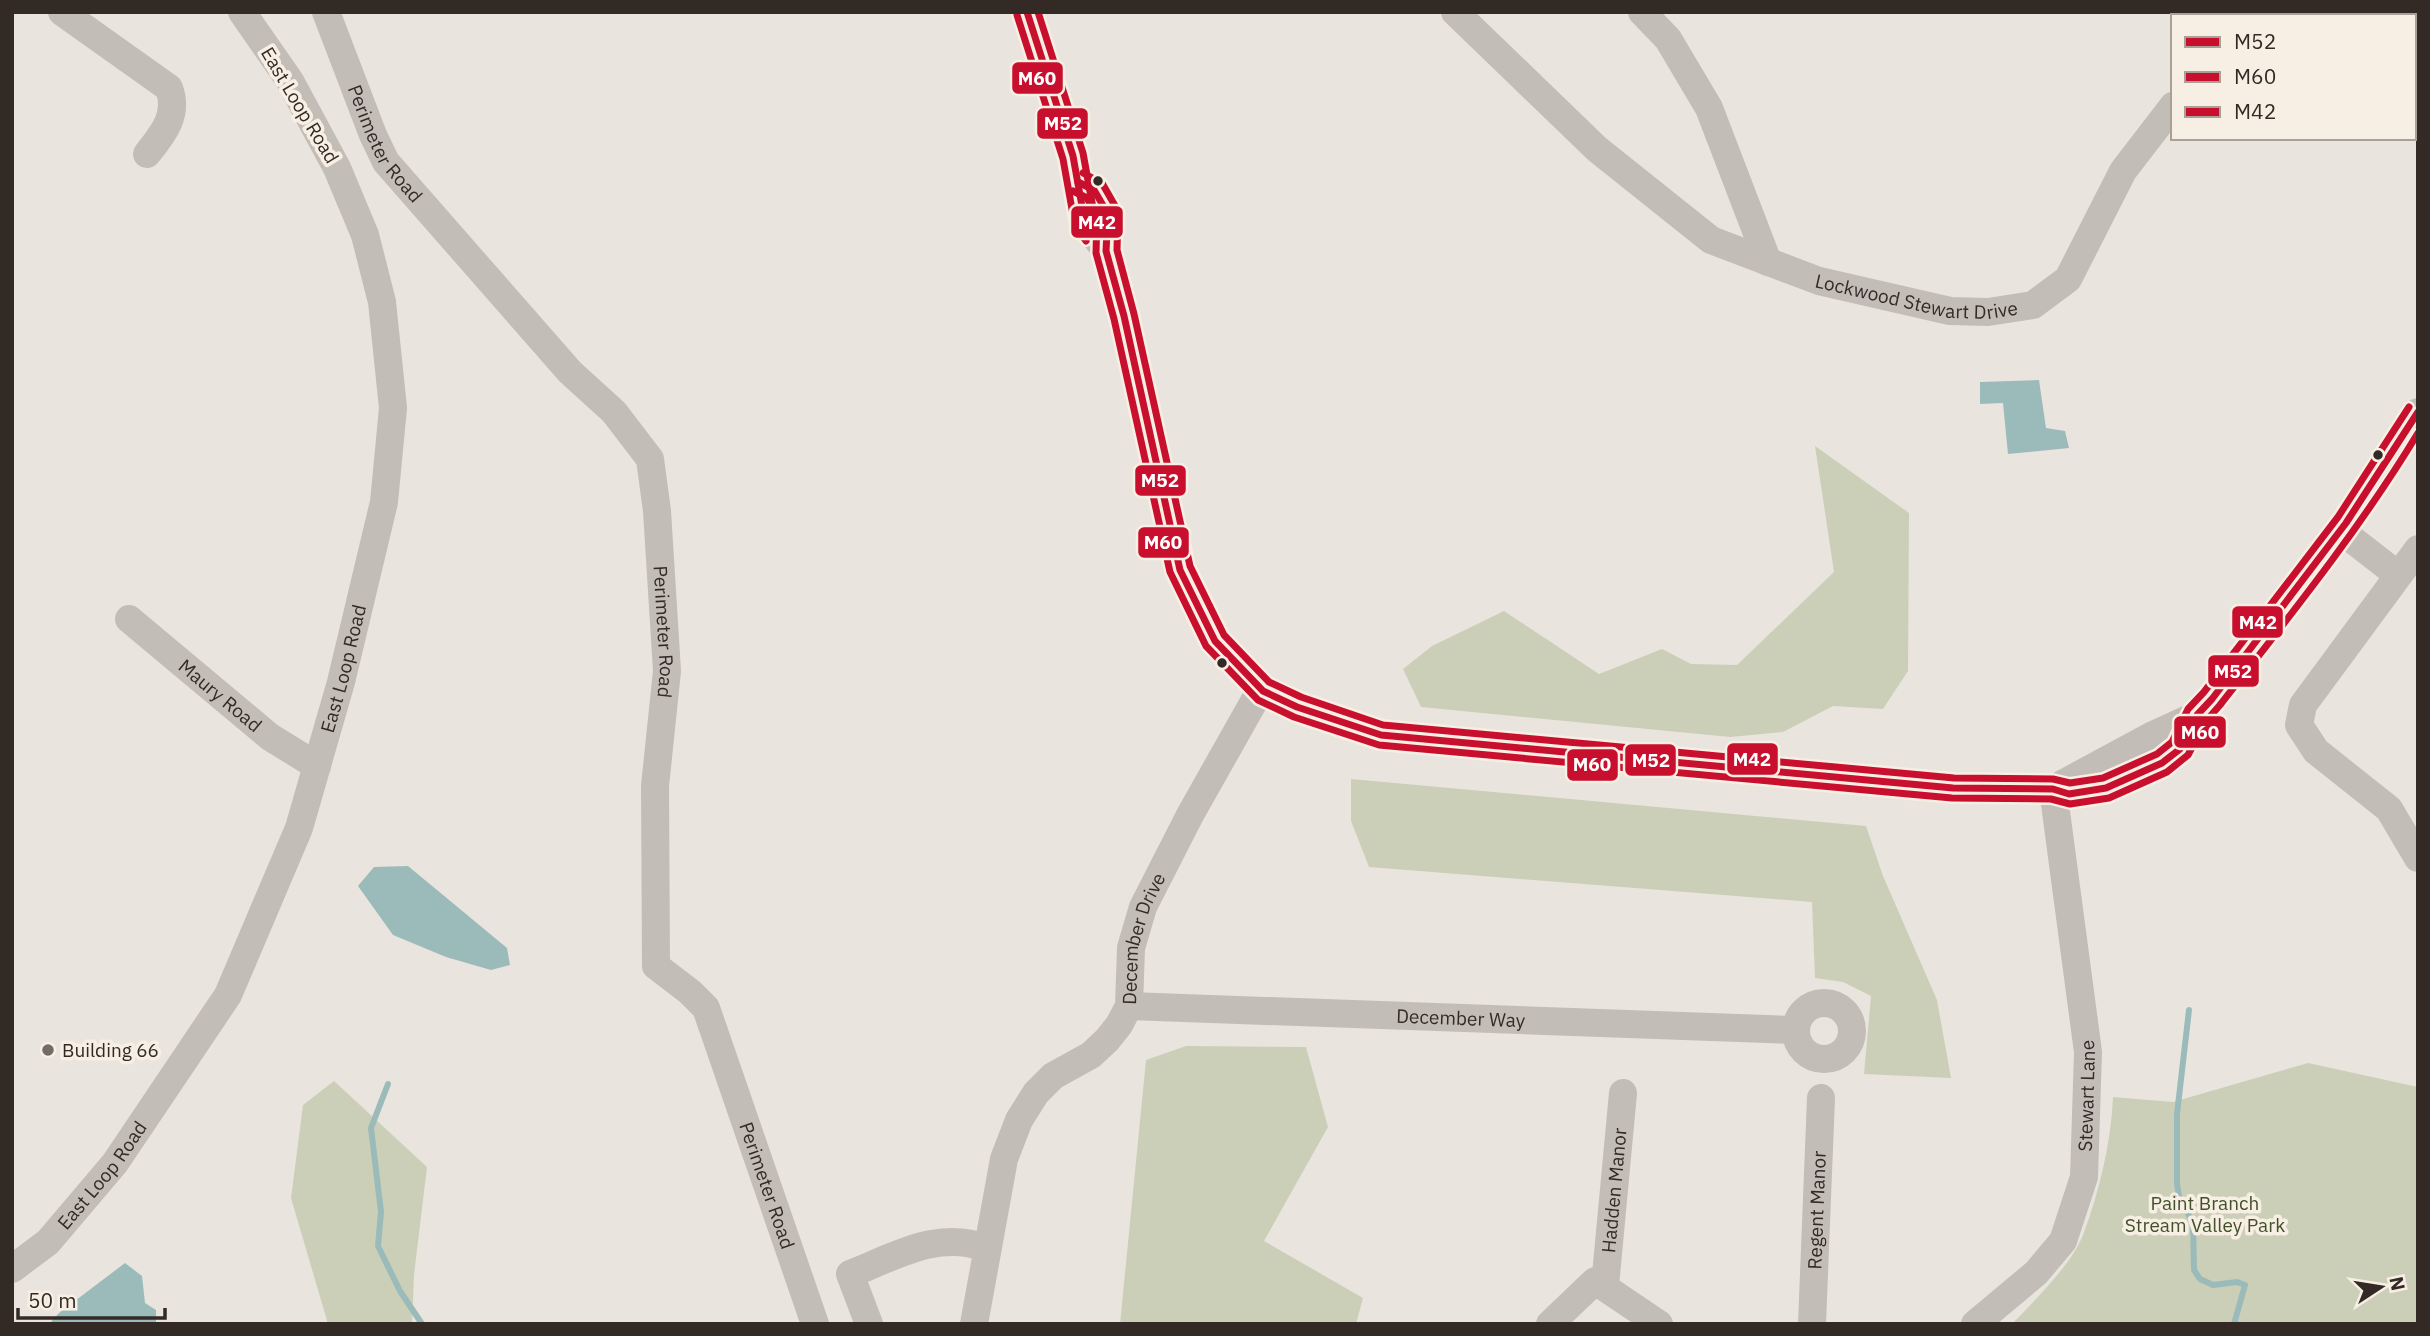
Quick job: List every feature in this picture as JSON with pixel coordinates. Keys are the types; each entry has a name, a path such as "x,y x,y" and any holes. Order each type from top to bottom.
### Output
{"street":[{"path":"62,12 169,88 173,99 167,129 147,154"},
{"name":"East Loop Road","path":"12,1269 47,1242 115,1163 228,995 299,828 347,657 384,502 393,408 382,302 365,235 337,168 290,81 242,12"},
{"name":"Perimeter Road","path":"326,12 386,162 570,372 614,412 650,459 657,511 667,671 655,786 656,966 706,1008 815,1324"},
{"path":"1027,12 1073,156 1078,182 1094,190 1108,214 1106,251 1124,316 1180,570 1215,641 1261,689 1297,707 1381,734 1953,788 2053,789 2069,794 2106,788 2162,763 2180,749 2196,715 2212,699 2340,530 2414,424"},
{"name":"Lockwood Stewart Drive","path":"1455,12 1597,149 1711,240 1819,281 1950,311 1988,312 2034,305 2068,279 2123,171 2171,109"},
{"path":"1642,12 1668,39 1709,108 1768,262"},
{"path":"2340,530 2399,575"},
{"path":"2418,549 2303,705 2299,725 2316,751 2389,809 2418,858"},
{"name":"Maury Road","path":"129,619 270,737 317,766"},
{"name":"December Drive","path":"974,1324 1004,1159 1019,1119 1036,1093 1053,1076 1091,1055 1119,1025 1129,1006 1131,948 1143,907 1190,815 1261,689"},
{"name":"Stewart Lane","path":"1975,1324 2036,1273 2063,1241 2084,1177 2088,1052 2053,789"},
{"name":"December Way","path":"1129,1006 1795,1030"},
{"name":"Hadden Manor","path":"1600,1283 1623,1093"},
{"name":"Regent Manor","path":"1812,1324 1821,1098"},
{"path":"869,1324 850,1275 930,1243 953,1240 986,1248"},
{"path":"1550,1324 1600,1283 1659,1324"}],"green space":[{"path":"1815,446 1909,513 1908,671 1883,709 1833,706 1783,732 1730,737 1421,707 1403,669 1432,646 1504,611 1599,674 1662,649 1691,664 1737,665 1834,572"},
{"path":"1351,779 1866,826 1883,876 1937,1000 1951,1078 1864,1074 1871,996 1843,982 1815,978 1812,902 1369,867 1351,821"},
{"path":"1186,1046 1306,1047 1328,1127 1264,1241 1363,1298 1356,1324 1120,1324 1146,1060"},
{"name":"Paint Branch Stream Valley Park","path":"2308,1063 2418,1087 2418,1324 2012,1324 2061,1270 2083,1235 2103,1168 2113,1097 2173,1102"},
{"path":"334,1081 427,1167 414,1275 412,1324 328,1324 291,1198 303,1105"}],"water":[{"path":"2039,380 2046,428 2065,431 2069,448 2008,454 2003,403 1980,404 1980,382"},
{"path":"408,866 507,948 510,965 491,970 446,957 393,935 358,886 374,867"},
{"path":"125,1263 142,1276 145,1303 156,1310 156,1324 49,1324 59,1313"}],"waterway":[{"path":"2189,1010 2177,1114 2177,1184 2179,1196 2193,1223 2194,1270 2200,1279 2213,1285 2237,1282 2245,1285 2234,1324"},
{"path":"388,1084 371,1128 381,1212 378,1246 400,1291 422,1324"}],"transit line":[{"name":"M52","path":"1027,12 1073,156 1085,223 1094,235"},
{"name":"M42","path":"1038,12 1083,153 1095,219 1102,229"},
{"name":"M60","path":"1017,15 1063,159 1075,226 1086,241"},
{"name":"M42","path":"1083,173 1102,183 1118,211 1117,250 1134,314 1190,566 1224,635 1269,682 1301,697 1383,725 1954,778 2053,779 2070,783 2103,778 2157,754 2172,742 2188,709 2204,692 2338,517 2409,407"},
{"name":"M52","path":"1078,182 1094,190 1108,214 1106,251 1124,316 1180,570 1215,641 1263,691 1297,707 1381,735 1953,788 2053,789 2069,794 2106,788 2162,763 2180,749 2197,715 2346,523 2418,412"},
{"name":"M60","path":"1073,191 1087,198 1097,217 1096,253 1114,319 1170,572 1206,646 1258,700 1294,717 1379,745 1952,798 2051,799 2070,804 2109,798 2167,772 2188,755 2206,721 2323,572 2396,469 2418,433"}],"place":[{"name":"Building 66","path":"48,1050"}]}
